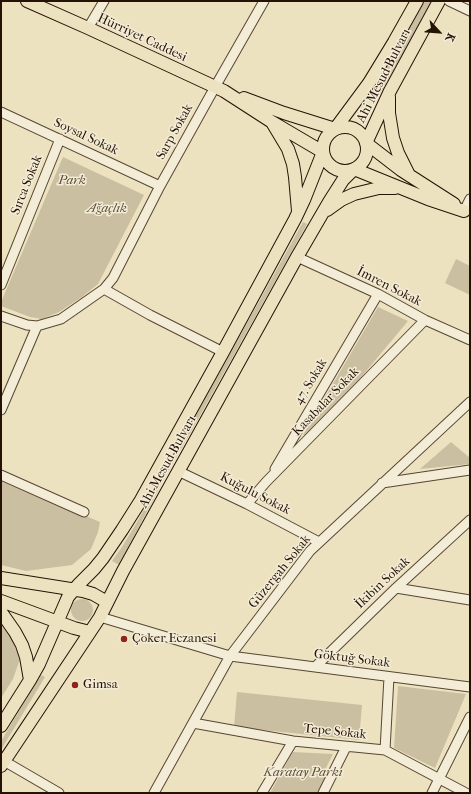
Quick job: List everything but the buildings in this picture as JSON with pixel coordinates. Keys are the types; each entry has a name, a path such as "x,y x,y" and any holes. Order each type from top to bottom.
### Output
{"main road":[{"name":"Hürriyet Caddesi","path":"27,1 219,89"},
{"name":"Ahi Mesud Bulvarı","path":"1,726 30,680 44,654 65,604 74,589 103,558 122,530 144,494 223,352 298,213 323,152 323,146 327,136 335,129 369,83 417,1"},
{"name":"Ahi Mesud Bulvarı","path":"366,143 390,91 439,1"},
{"path":"219,89 323,152 327,162 334,168 344,171 354,169 428,199 467,212"},
{"path":"219,89 284,113 335,129"},
{"path":"390,91 389,113 393,138 398,153 410,176"},
{"path":"272,122 288,149 293,164 298,213"},
{"name":"Ahi Mesud Bulvarı","path":"2,763 100,617 123,571 297,257 343,180 365,158 367,153 366,143 361,134 352,128 341,127 335,129"},
{"path":"366,143 410,176 467,212"},
{"path":"322,214 341,200 356,193 379,188 400,188"},
{"path":"1,578 74,589 94,594 107,602"},
{"path":"1,601 74,628 90,632"},
{"path":"1,612 15,632 22,646 26,657 30,680"}],"street":[{"path":"88,28 104,1"},
{"name":"Sarp Sokak","path":"37,326 61,319 104,289 113,278 160,186 219,89 264,1"},
{"path":"449,1 470,11"},
{"name":"Soysal Sokak","path":"1,112 160,186"},
{"name":"Sırca Sokak","path":"1,285 60,139"},
{"path":"467,212 470,199"},
{"name":"İmren Sokak","path":"297,257 378,294 425,320 470,340"},
{"path":"104,289 150,315 223,352"},
{"name":"47. Sokak","path":"266,482 378,294"},
{"path":"1,316 27,325 37,326 1,410"},
{"name":"Kasabalar Sokak","path":"248,504 266,482 425,320"},
{"name":"Güzergah Sokak","path":"154,793 230,656 310,551 470,402"},
{"path":"382,484 470,470"},
{"name":"Kuğulu Sokak","path":"178,471 248,504 319,542"},
{"path":"1,475 84,512"},
{"name":"İkibin Sokak","path":"315,667 396,588 470,520"},
{"path":"396,588 470,600"},
{"name":"Göktuğ Sokak","path":"100,617 230,656 470,687"},
{"path":"385,750 389,677"},
{"path":"432,793 470,717"},
{"name":"Tepe Sokak","path":"193,723 293,741 385,750 466,793"},
{"path":"262,793 293,741"},
{"path":"323,793 346,747"},
{"path":"2,763 59,793"}],"green space":[{"path":"425,1 432,1 375,103 369,99"},
{"path":"63,157 144,195 98,284 82,297 59,312 42,319 30,317 1,306 1,302"},
{"path":"303,222 307,224 168,471 119,565 112,561 137,522"},
{"path":"456,259 470,266 470,295 445,283"},
{"path":"378,307 408,321 337,406 308,436 303,435"},
{"path":"451,442 470,458 470,464 420,469"},
{"path":"1,480 100,522 98,532 91,549 72,565 26,571 1,565"},
{"path":"82,599 90,602 93,610 90,618 82,621 74,618 71,610 74,602"},
{"path":"1,625 11,637 20,659 13,679 1,698"},
{"path":"41,675 45,677 1,750 1,741"},
{"path":"398,686 466,694 435,768 394,748"},
{"path":"237,692 362,705 359,740 234,727"},
{"name":"Karatay Parkı","path":"293,752 333,754 322,776 326,778 318,793 270,793"}],"place":[{"name":"Çoker Eczanesi","path":"124,639"},
{"name":"Gimsa","path":"75,685"}],"park label":[{"name":"Park","path":"72,181"},
{"name":"Ağaçlık","path":"107,209"}]}
